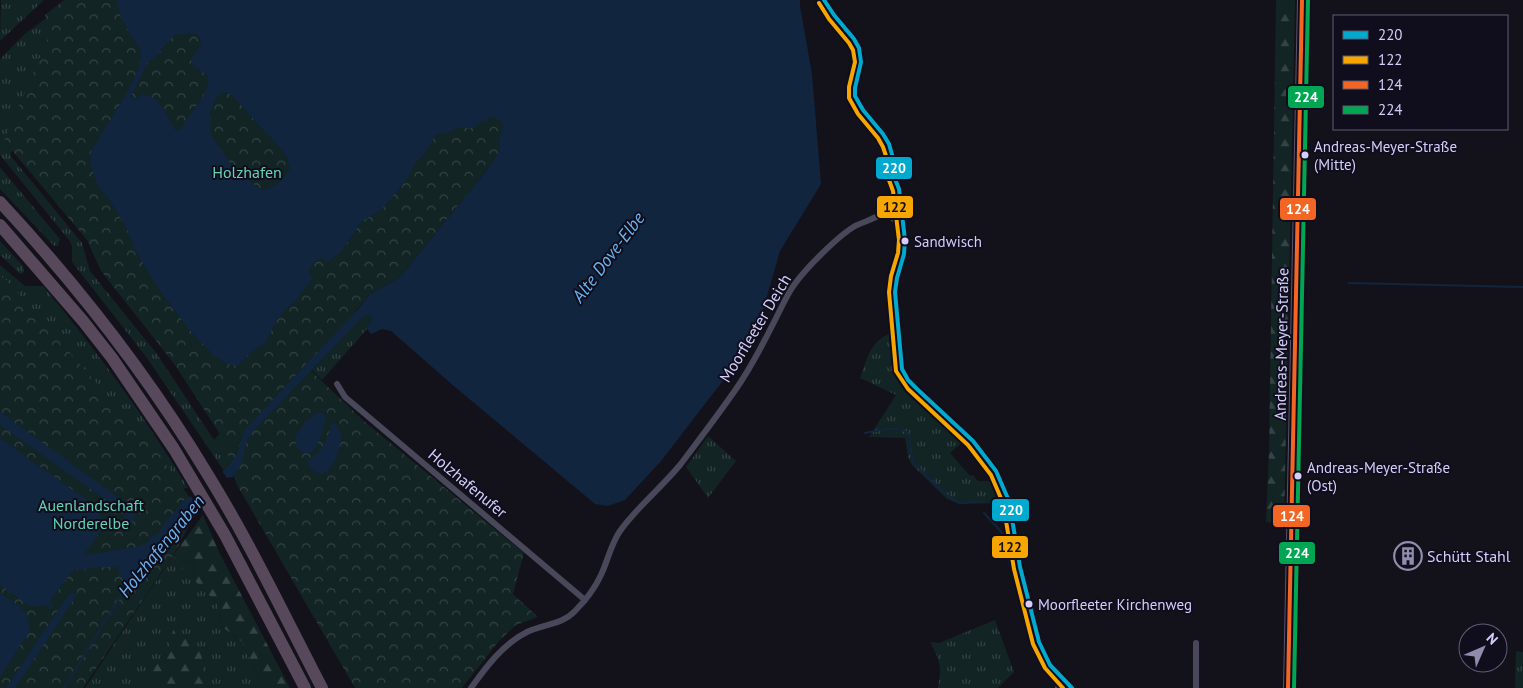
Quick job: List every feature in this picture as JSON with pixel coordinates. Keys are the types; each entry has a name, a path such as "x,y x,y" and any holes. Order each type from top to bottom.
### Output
{"highway":[{"path":"0,202 53,263 122,348 163,404 216,488 321,685"},
{"path":"0,225 82,320 112,358 146,407 225,534 305,688"}],"main road":[{"name":"Andreas-Meyer-Straße","path":"1288,688 1302,0"}],"street":[{"path":"824,0 859,48 861,62 855,96 889,144 893,158 895,179 893,200 886,211 904,231"},
{"path":"895,179 899,189 906,243 895,292 902,369 906,378 914,387 966,434 990,462 1000,478 1009,504 1018,560 1038,642 1046,658 1072,688"},
{"name":"Moorfleeter Deich","path":"471,688 486,667 510,643 526,632 563,621 576,611 594,589 601,576 610,548 621,529 679,466 736,389 756,357 794,284 846,232 886,211"},
{"name":"Holzhafenufer","path":"337,384 345,397 585,600"},
{"path":"1196,644 1196,688"},
{"path":"1058,688 1065,681"}],"green space":[{"path":"1,0 44,0 0,41"},
{"name":"Holzhafen","path":"64,0 704,0 534,107 487,170 400,277 369,295 331,341 305,365 365,422 524,553 513,594 538,617 516,625 499,641 462,688 355,688 237,485 223,439 175,365 101,271 87,240 4,141 51,31 45,15"},
{"path":"1276,0 1295,0 1284,524 1266,522 1269,451"},
{"path":"52,14 59,51 10,155 82,243 90,271 157,354 214,440 242,409 235,457 224,471 147,358 72,262 72,246 69,240 0,155 0,59 27,32"},
{"path":"0,167 60,239 58,246 54,246 0,189"},
{"path":"0,241 23,266 24,271 22,274 0,255"},
{"path":"0,265 25,286 43,286 119,384 155,435 188,488 168,491 0,393"},
{"name":"Auenlandschaft Norderelbe","path":"0,273 157,452 198,509 174,554 83,688 0,688"},
{"path":"364,315 370,315 372,318 367,329 322,380 312,370"},
{"path":"895,332 898,362 903,379 966,439 950,453 970,476 973,475 978,481 998,481 1004,497 1003,501 999,503 959,504 947,499 912,465 908,457 905,438 869,437 896,395 860,378 868,356 875,344 880,339"},
{"path":"708,436 736,461 708,498 686,467"},
{"path":"203,515 220,554 290,688 263,688 242,642 221,626 218,604 193,579 194,569 192,562 188,561 184,564 182,570 176,566 174,554"},
{"path":"174,554 176,565 182,569 188,561 192,562 194,569 193,579 218,604 221,626 242,642 263,688 85,688"},
{"path":"995,620 1014,672 998,688 938,688 939,664 930,642 939,643"},
{"path":"173,630 193,637 201,652 204,676 210,688 154,688 149,679 147,669 165,653 170,644"},
{"path":"1516,651 1523,652 1523,688 1515,688"}],"water":[{"name":"Alte Dove-Elbe","path":"117,0 800,0 812,74 821,184 780,251 763,310 725,378 661,461 625,500 608,506 595,504 391,331 382,329 371,334 367,329 372,318 369,315 365,315 253,431 247,440 241,465 233,477 227,478 195,505 192,512 135,586 129,586 120,575 118,566 73,570 50,601 53,606 51,609 46,604 30,606 0,585 0,438 95,506 102,520 100,532 84,555 137,547 146,543 155,533 159,534 162,526 185,499 224,470 235,457 245,429 369,295 400,277 487,170 500,150 500,136 503,125 501,121 492,117 473,128 457,128 435,136 427,150 414,165 408,178 381,210 361,222 342,251 328,262 322,258 313,263 309,273 313,278 276,321 266,342 250,353 237,366 227,364 213,355 187,327 156,285 135,250 127,229 109,199 98,186 90,163 91,149 96,144 132,83 141,59 140,49 125,25 117,5","holes":["192,33 199,36 201,44 191,60 193,65 208,76 208,83 203,95 181,129 175,130 155,98 142,94 135,99 131,97 148,62 155,57 174,35","222,92 232,95 286,155 290,168 282,180 275,185 262,190 248,180 230,163 211,135 210,112 215,100"]},
{"path":"0,412 132,507 136,515 132,522 120,522 126,514 0,425"},
{"path":"316,413 322,413 326,419 318,443 309,454 302,452 298,448 295,437 304,423"},
{"path":"335,422 342,436 334,462 323,474 315,472 307,461 321,449 332,423"},
{"path":"0,593 17,604 25,612 28,618 29,632 0,677"},
{"path":"78,593 15,688 6,688 69,594"}],"pier":[{"path":"221,470 228,479 196,505 190,494"}],"waterway":[{"path":"1349,283 1523,287"},
{"path":"865,433 891,429 903,431 908,434 910,439 914,463 943,492 960,503 984,502"},
{"path":"984,513 1004,535 1031,648 1043,668 1054,680"},
{"name":"Holzhafengraben","path":"64,688 128,584"}],"transit line":[{"name":"220","path":"824,0 859,48 861,62 855,96 863,110 883,134 889,144 893,158 905,240 904,254 895,292 902,369 908,380 973,441 996,471 1009,501 1020,567 1039,642 1050,665 1072,688"},
{"name":"124","path":"1288,688 1302,0"},
{"name":"224","path":"1294,688 1308,0"},
{"name":"122","path":"819,3 853,50 855,62 849,87 849,98 858,114 878,138 887,159 899,240 889,292 896,371 908,389 968,445 991,475 1003,503 1014,569 1033,644 1045,668 1063,688"}],"place":[{"name":"Andreas-Meyer-Straße (Mitte)","path":"1305,155"},
{"name":"Sandwisch","path":"905,241"},
{"name":"Andreas-Meyer-Straße (Ost)","path":"1298,476"},
{"name":"Schütt Stahl","path":"1408,556"},
{"name":"Moorfleeter Kirchenweg","path":"1029,604"}]}
